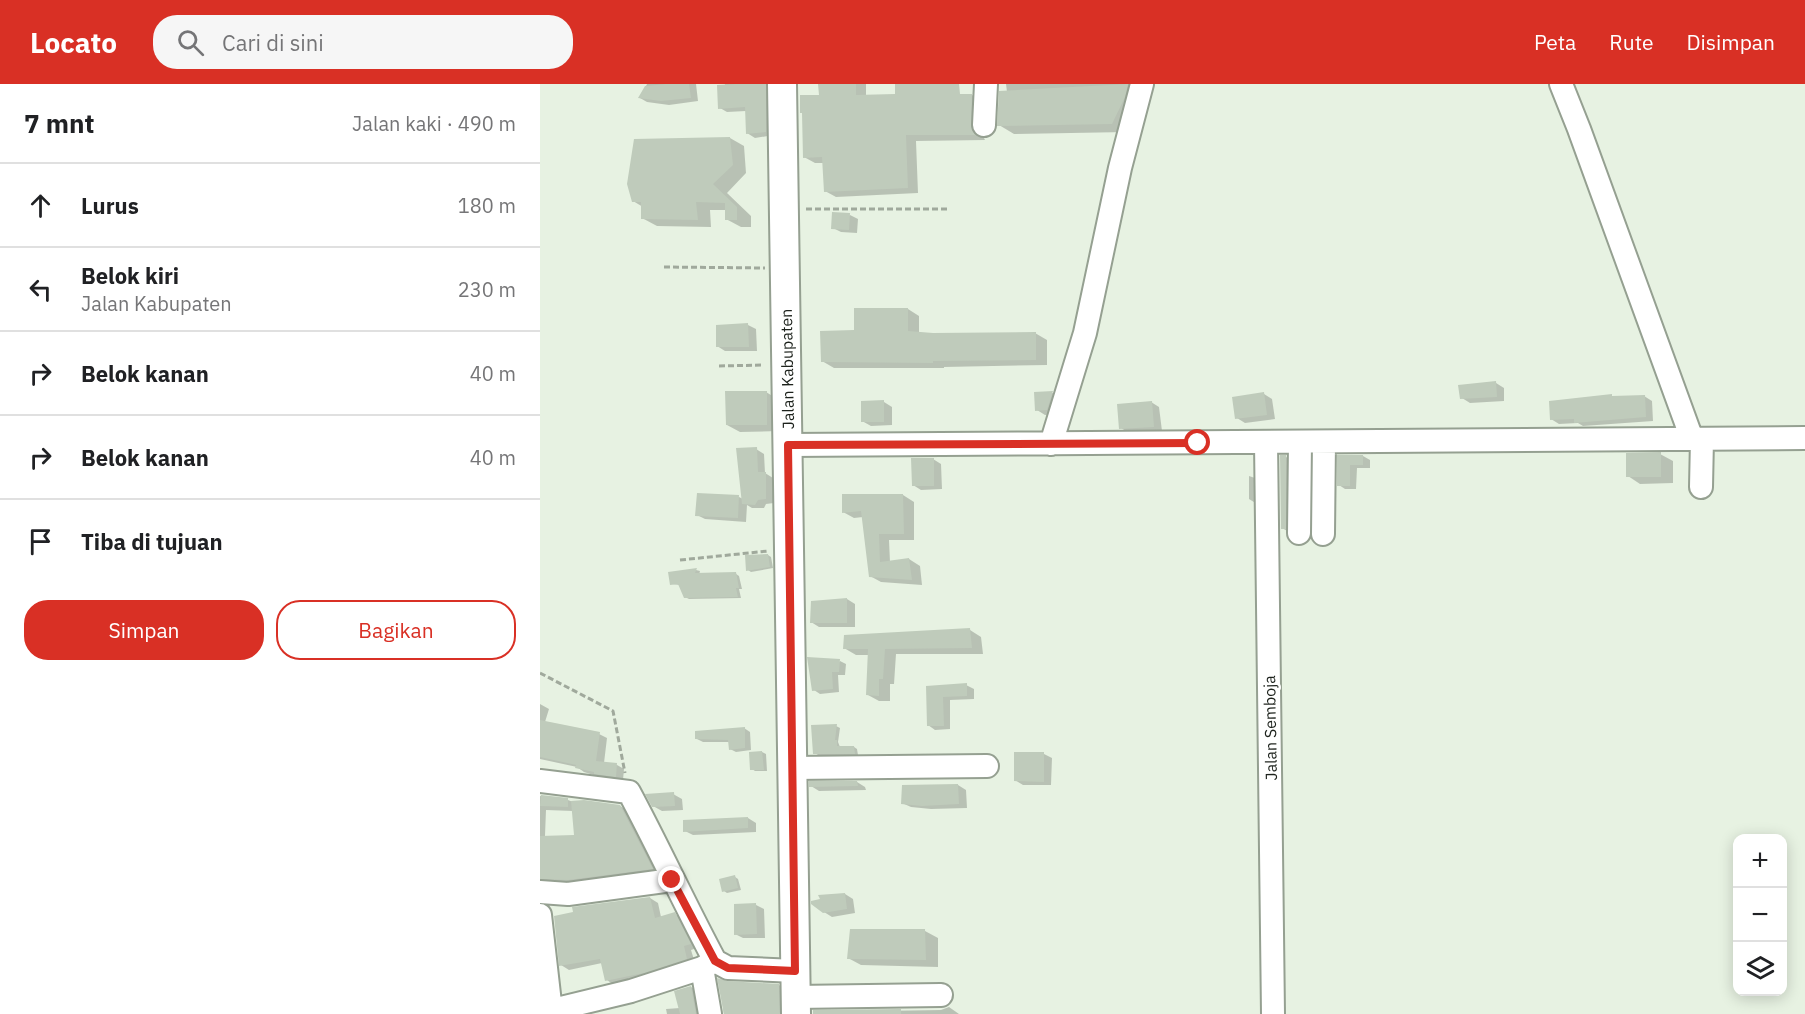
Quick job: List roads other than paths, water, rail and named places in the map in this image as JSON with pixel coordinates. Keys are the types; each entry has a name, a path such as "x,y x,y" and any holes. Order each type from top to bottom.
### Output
{"main road":[{"name":"Jalan Kabupaten","path":"782,84 795,994"}],"street":[{"path":"984,125 986,84"},
{"path":"1051,444 1084,333 1120,168 1142,84"},
{"path":"1561,84 1697,439 1701,487"},
{"path":"788,445 1805,438"},
{"name":"Jalan Semboja","path":"1266,442 1273,1014"},
{"path":"1299,442 1299,534"},
{"path":"1323,442 1323,534"},
{"path":"792,768 987,766"},
{"path":"540,781 629,792 664,858 708,965 710,1014"},
{"path":"540,892 567,894 672,880"},
{"path":"540,915 546,1012 604,1006 708,965 728,968 795,994 941,995"}]}
